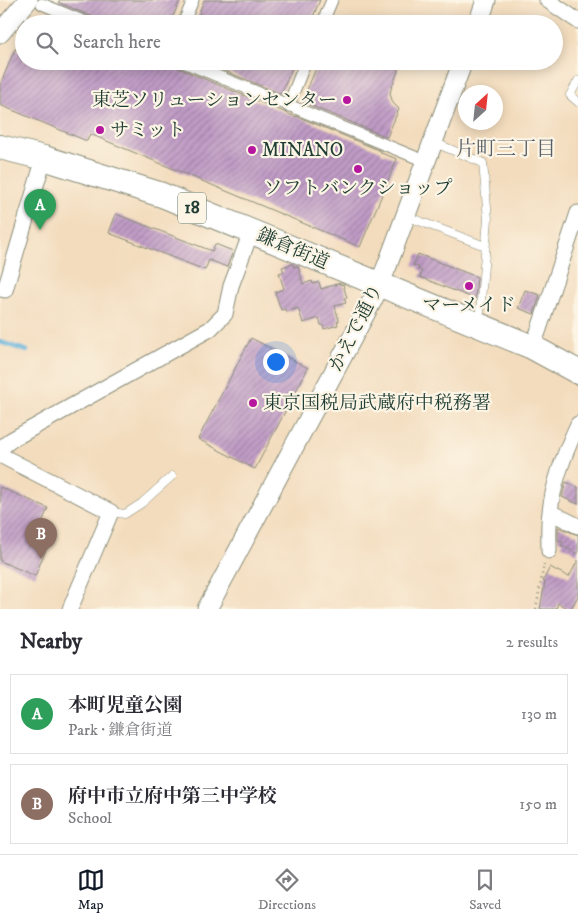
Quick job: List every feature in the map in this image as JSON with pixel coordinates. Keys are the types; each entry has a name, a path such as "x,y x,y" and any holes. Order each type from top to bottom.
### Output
{"main road":[{"name":"鎌倉街道","path":"0,147 44,158 162,195 532,347 578,372"}],"street":[{"path":"186,15 192,0"},
{"path":"326,15 332,0"},
{"path":"481,15 486,0"},
{"path":"548,0 578,20"},
{"path":"20,15 35,2 68,15"},
{"path":"0,33 15,20"},
{"path":"202,70 415,157"},
{"path":"288,106 302,70"},
{"name":"かえで通り","path":"207,609 379,285 461,70"},
{"path":"0,289 5,290 44,158"},
{"path":"532,347 578,213"},
{"path":"0,449 11,440 210,329 224,314 231,286 251,232"},
{"path":"549,551 550,512 558,476 578,424"},
{"path":"0,455 111,512 70,609"},
{"path":"550,512 578,526"}],"lane":[{"path":"578,81 570,95 578,102"},
{"path":"433,142 483,162 488,219 479,325"},
{"path":"406,216 485,246"},
{"path":"111,512 125,514 142,503 172,476"}],"path":[{"path":"536,609 544,565 549,551"}],"building":[{"path":"60,0 180,0 174,15 88,15 58,2"},
{"path":"204,0 320,0 314,15 198,15"},
{"name":"MINANO","path":"15,49 15,70 183,70 397,159 360,247 90,134 87,141 0,105 0,85"},
{"path":"223,70 291,70 281,94"},
{"name":"東芝ソリューションセンター","path":"315,70 398,70 390,94 393,103 399,109 387,137 302,102"},
{"path":"116,214 212,251 215,244 233,251 227,267 209,260 205,270 109,233"},
{"path":"418,254 477,277 475,299 420,277 422,271 418,269 419,267 413,265"},
{"path":"293,264 294,267 298,266 303,284 312,281 313,284 319,282 321,289 340,283 340,285 343,284 347,298 344,298 346,303 335,306 339,321 337,322 338,325 324,329 319,318 303,323 298,308 286,312 285,309 281,310 275,292 284,289 279,273 284,272 282,267"},
{"path":"525,290 540,295 534,314 518,308"},
{"name":"東京国税局武蔵府中税務署","path":"251,338 308,368 255,469 198,439"},
{"path":"566,482 578,487 578,504 562,497"},
{"path":"0,487 48,508 39,530 52,535 35,576 0,561"},
{"path":"558,527 578,535 578,554 561,545 563,542 558,540"},
{"path":"578,560 578,596 571,609 558,603 556,609 540,609 545,582 543,581 550,567 569,577"}],"waterway":[{"path":"0,342 27,351"}],"place":[{"name":"東芝ソリューションセンター","path":"347,100"},
{"name":"サミット","path":"100,130"},
{"name":"MINANO","path":"252,150"},
{"name":"ソフトバンクショップ","path":"358,169"},
{"name":"本町児童公園","path":"40,230"},
{"name":"マーメイド","path":"469,286"},
{"name":"東京国税局武蔵府中税務署","path":"253,403"},
{"name":"府中市立府中第三中学校","path":"41,559"}],"district":[{"name":"片町三丁目","path":"506,149"}]}
